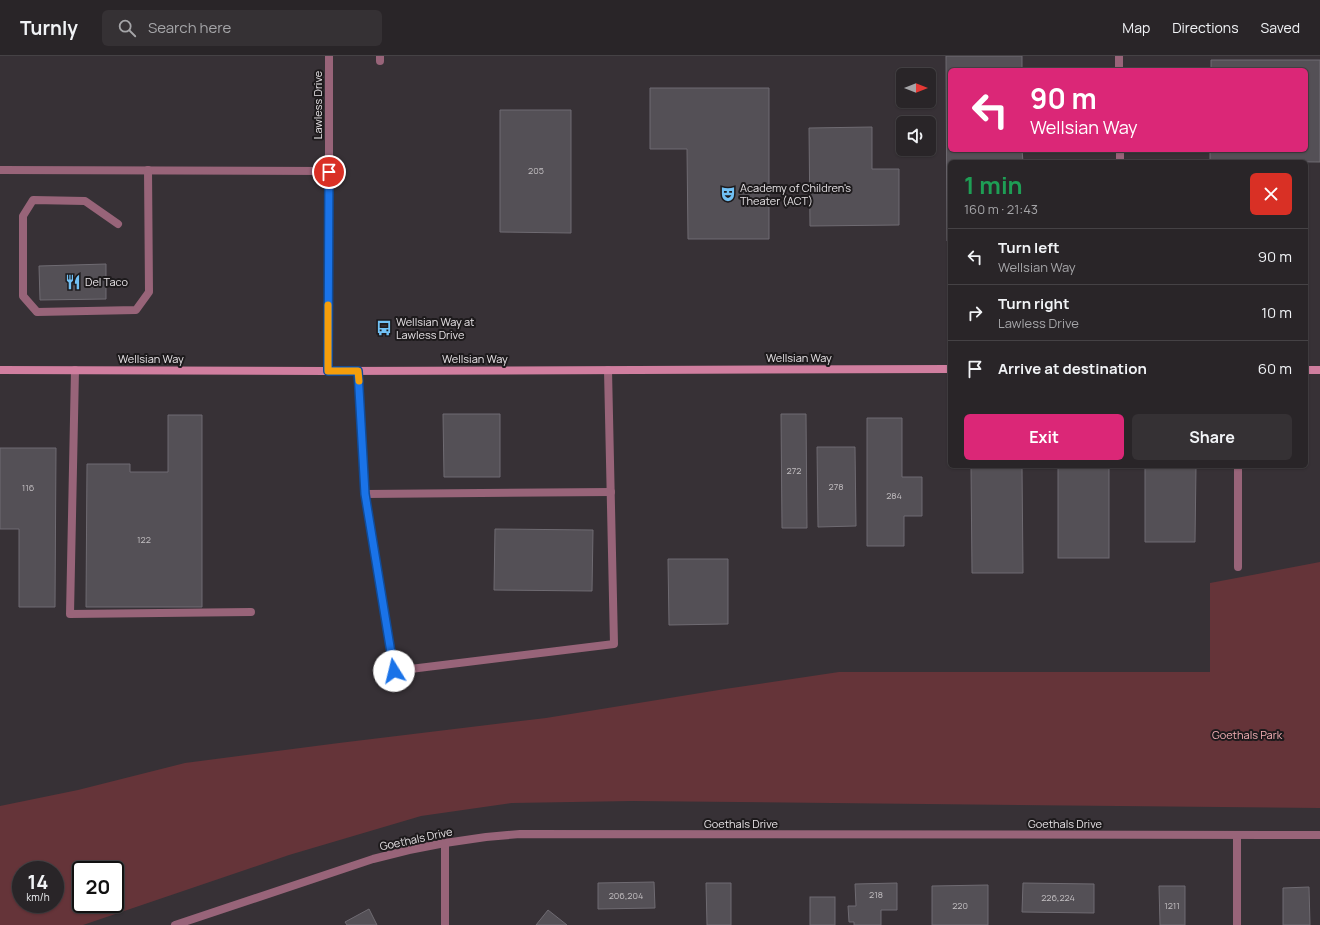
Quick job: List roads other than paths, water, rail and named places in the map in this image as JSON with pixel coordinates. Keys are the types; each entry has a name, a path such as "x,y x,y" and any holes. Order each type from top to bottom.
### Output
{"main road":[{"name":"Wellsian Way","path":"0,370 358,371 948,369"},
{"path":"1308,370 1320,370"}],"street":[{"name":"Lawless Drive","path":"328,371 329,56"},
{"path":"1119,56 1119,68"},
{"path":"0,170 329,172"},
{"path":"118,224 85,201 33,200 23,216 22,296 37,312 136,310 149,292 148,170"},
{"path":"75,370 70,614 251,612"},
{"path":"358,371 365,494 394,671 614,644 608,370"},
{"path":"1238,468 1238,567"},
{"path":"365,494 611,492"},
{"name":"Goethals Drive","path":"175,925 373,859 445,843 520,834 1320,835"},
{"path":"1237,835 1237,925"},
{"path":"445,843 445,925"}],"place":[{"name":"Academy of Children's Theater (ACT)","path":"728,194"},
{"name":"Del Taco","path":"73,282"},
{"name":"Wellsian Way at Lawless Drive","path":"384,328"}],"park label":[{"name":"Goethals Park","path":"1247,735"}]}
